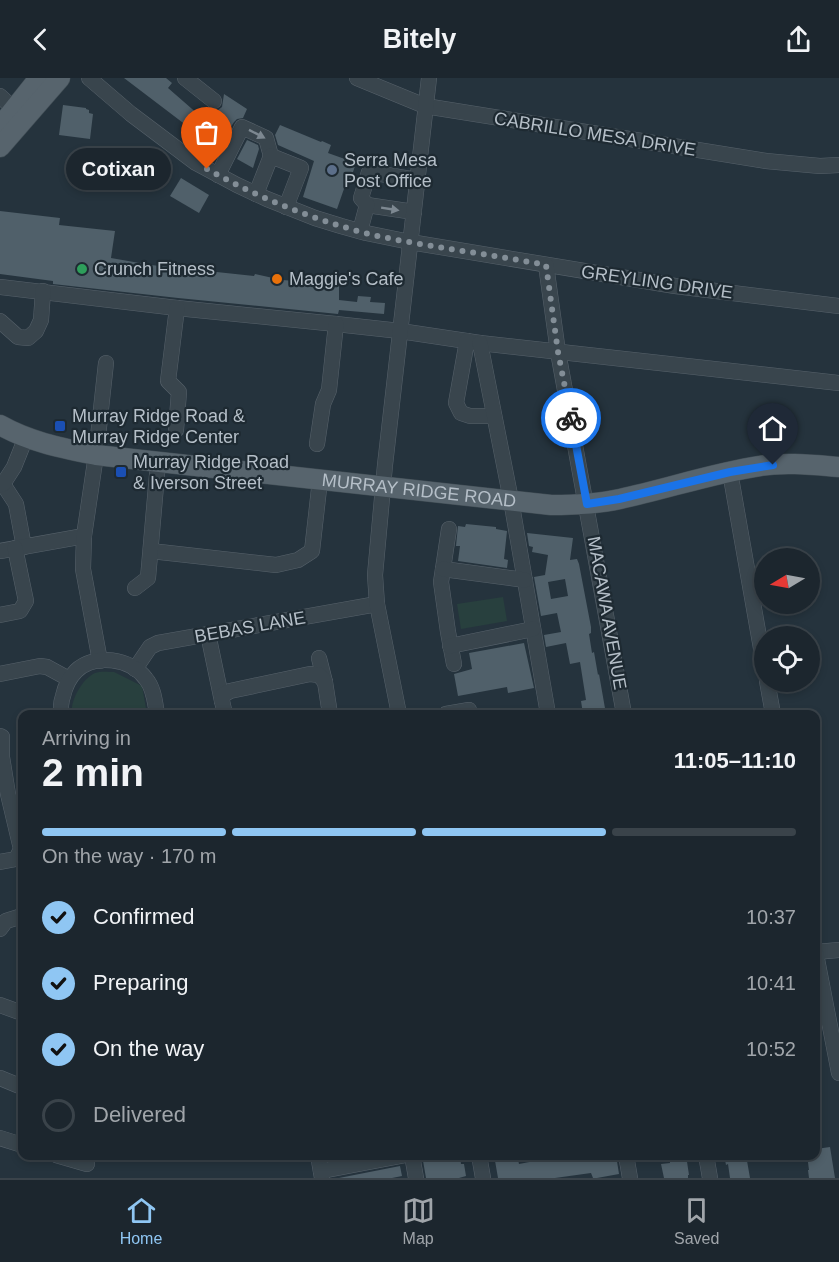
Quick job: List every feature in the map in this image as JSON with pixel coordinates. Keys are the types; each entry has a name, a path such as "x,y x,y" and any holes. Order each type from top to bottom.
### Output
{"main road":[{"path":"0,127 7,103 39,78"},
{"path":"0,147 60,78"},
{"name":"MURRAY RIDGE ROAD","path":"0,425 50,446 96,455 551,505 587,504 619,499 730,472 773,465 839,466"}],"street":[{"name":"GREYLING DRIVE","path":"89,78 131,114 196,163 256,194 315,218 410,242 546,265 675,286 839,306"},
{"path":"184,78 213,101"},
{"name":"CABRILLO MESA DRIVE","path":"357,78 425,106 766,161 820,166 839,165"},
{"path":"398,710 377,604 375,575 429,78"},
{"path":"218,175 242,127 266,138 272,156 256,194"},
{"path":"272,156 301,168 286,207"},
{"path":"414,212 368,205 361,198 369,172 417,180"},
{"path":"360,231 368,205"},
{"name":"MACAWA AVENUE","path":"546,265 558,352 623,710"},
{"path":"0,287 839,383"},
{"path":"0,321 18,337 28,338 36,331 41,320 42,291"},
{"path":"176,430 179,393 168,381 177,308"},
{"path":"317,444 323,404 329,390 336,324"},
{"path":"473,342 494,416 511,500 547,710"},
{"path":"473,342 456,403 461,413 471,416 494,416"},
{"path":"100,661 83,569 84,536 106,363"},
{"path":"0,615 20,611 26,601 13,548 15,504 2,484 14,467 26,437"},
{"path":"135,588 148,578 158,463"},
{"path":"730,472 757,626"},
{"path":"151,551 276,565 298,560 312,551 320,480"},
{"path":"449,529 441,582 454,664"},
{"path":"13,548 84,536"},
{"path":"443,569 525,580"},
{"name":"BEBAS LANE","path":"135,669 150,647 158,643 377,604"},
{"path":"450,646 533,629"},
{"path":"208,634 224,707"},
{"path":"319,658 329,710"},
{"path":"61,710 65,688 75,672 94,662 112,661 126,663 139,670 148,680 156,710"},
{"path":"0,674 40,666 47,667 69,680"},
{"path":"224,707 223,695 230,691 310,674 319,675 325,682"},
{"path":"769,692 772,710"},
{"path":"1,734 2,757 18,834"},
{"path":"0,862 18,858"},
{"path":"0,929 6,921 18,916"},
{"path":"820,952 839,950"},
{"path":"820,974 839,1073"},
{"path":"0,1005 18,1012"},
{"path":"0,1078 18,1085"},
{"path":"0,1138 18,1144"},
{"path":"69,1160 85,1166"},
{"path":"322,1174 384,1160"},
{"path":"413,1160 416,1178"},
{"path":"480,1160 483,1178"},
{"path":"627,1160 630,1178"},
{"path":"707,1160 710,1178"}],"green space":[{"path":"503,597 507,621 461,629 457,604"},
{"path":"102,672 114,672 142,686 146,710 72,710 81,685 90,676"}],"building":[{"path":"124,78 166,78 172,83 168,88 207,122 214,111 222,107 224,94 247,109 243,118 237,119 229,130 226,129 214,148 197,138 199,135"},
{"path":"63,105 86,108 89,113 93,114 90,139 59,135"},
{"path":"280,125 331,145 328,153 356,163 337,209 303,197 314,161 278,145 275,135"},
{"path":"247,140 258,145 259,149 253,168 237,159"},
{"path":"181,178 209,195 199,213 170,196"},
{"path":"0,211 60,218 59,225 115,231 111,258 151,265 254,276 255,274 282,280 339,284 339,300 357,302 358,296 371,297 370,302 385,303 384,314 339,310 338,314 178,298 53,284 53,281 0,274"},
{"path":"466,524 496,527 496,529 507,531 504,559 508,560 507,568 458,561 460,546 456,546 458,526 465,527"},
{"path":"527,533 573,538 570,560 577,559 579,564 591,627 589,634 592,653 594,652 605,710 582,710 581,701 586,700 580,662 570,664 566,643 546,647 544,635 561,632 557,613 541,616 534,577 545,575 548,555 532,552 533,547 529,546","holes":["565,579 568,596 551,599 548,582"]},
{"path":"524,643 534,688 508,693 507,687 458,696 454,674 472,669 469,653"},
{"path":"830,1147 835,1178 809,1178 808,1160 820,1160 820,1148"},
{"path":"423,1160 461,1160 461,1164 464,1164 466,1176 426,1178"},
{"path":"495,1160 518,1160 519,1164 540,1160 617,1160 619,1174 597,1178 593,1178 591,1173 555,1178 498,1178"},
{"path":"670,1160 687,1160 688,1178 664,1178 661,1164 670,1163"},
{"path":"725,1160 747,1160 750,1178 730,1178 728,1164 726,1165"},
{"path":"400,1166 402,1176 392,1178 339,1178"}],"way so far":[{"path":"207,169 286,207 366,233 546,265 558,352 571,418"}],"place":[{"name":"Cotixan","path":"207,169"},
{"name":"Serra Mesa Post Office","path":"332,170"},
{"name":"Crunch Fitness","path":"82,269"},
{"name":"Maggie's Cafe","path":"277,279"},
{"name":"Murray Ridge Road & Murray Ridge Center","path":"60,426"},
{"name":"Murray Ridge Road & Iverson Street","path":"121,472"}],"route":[{"path":"571,418 587,504 619,499 730,472 773,465"}]}
